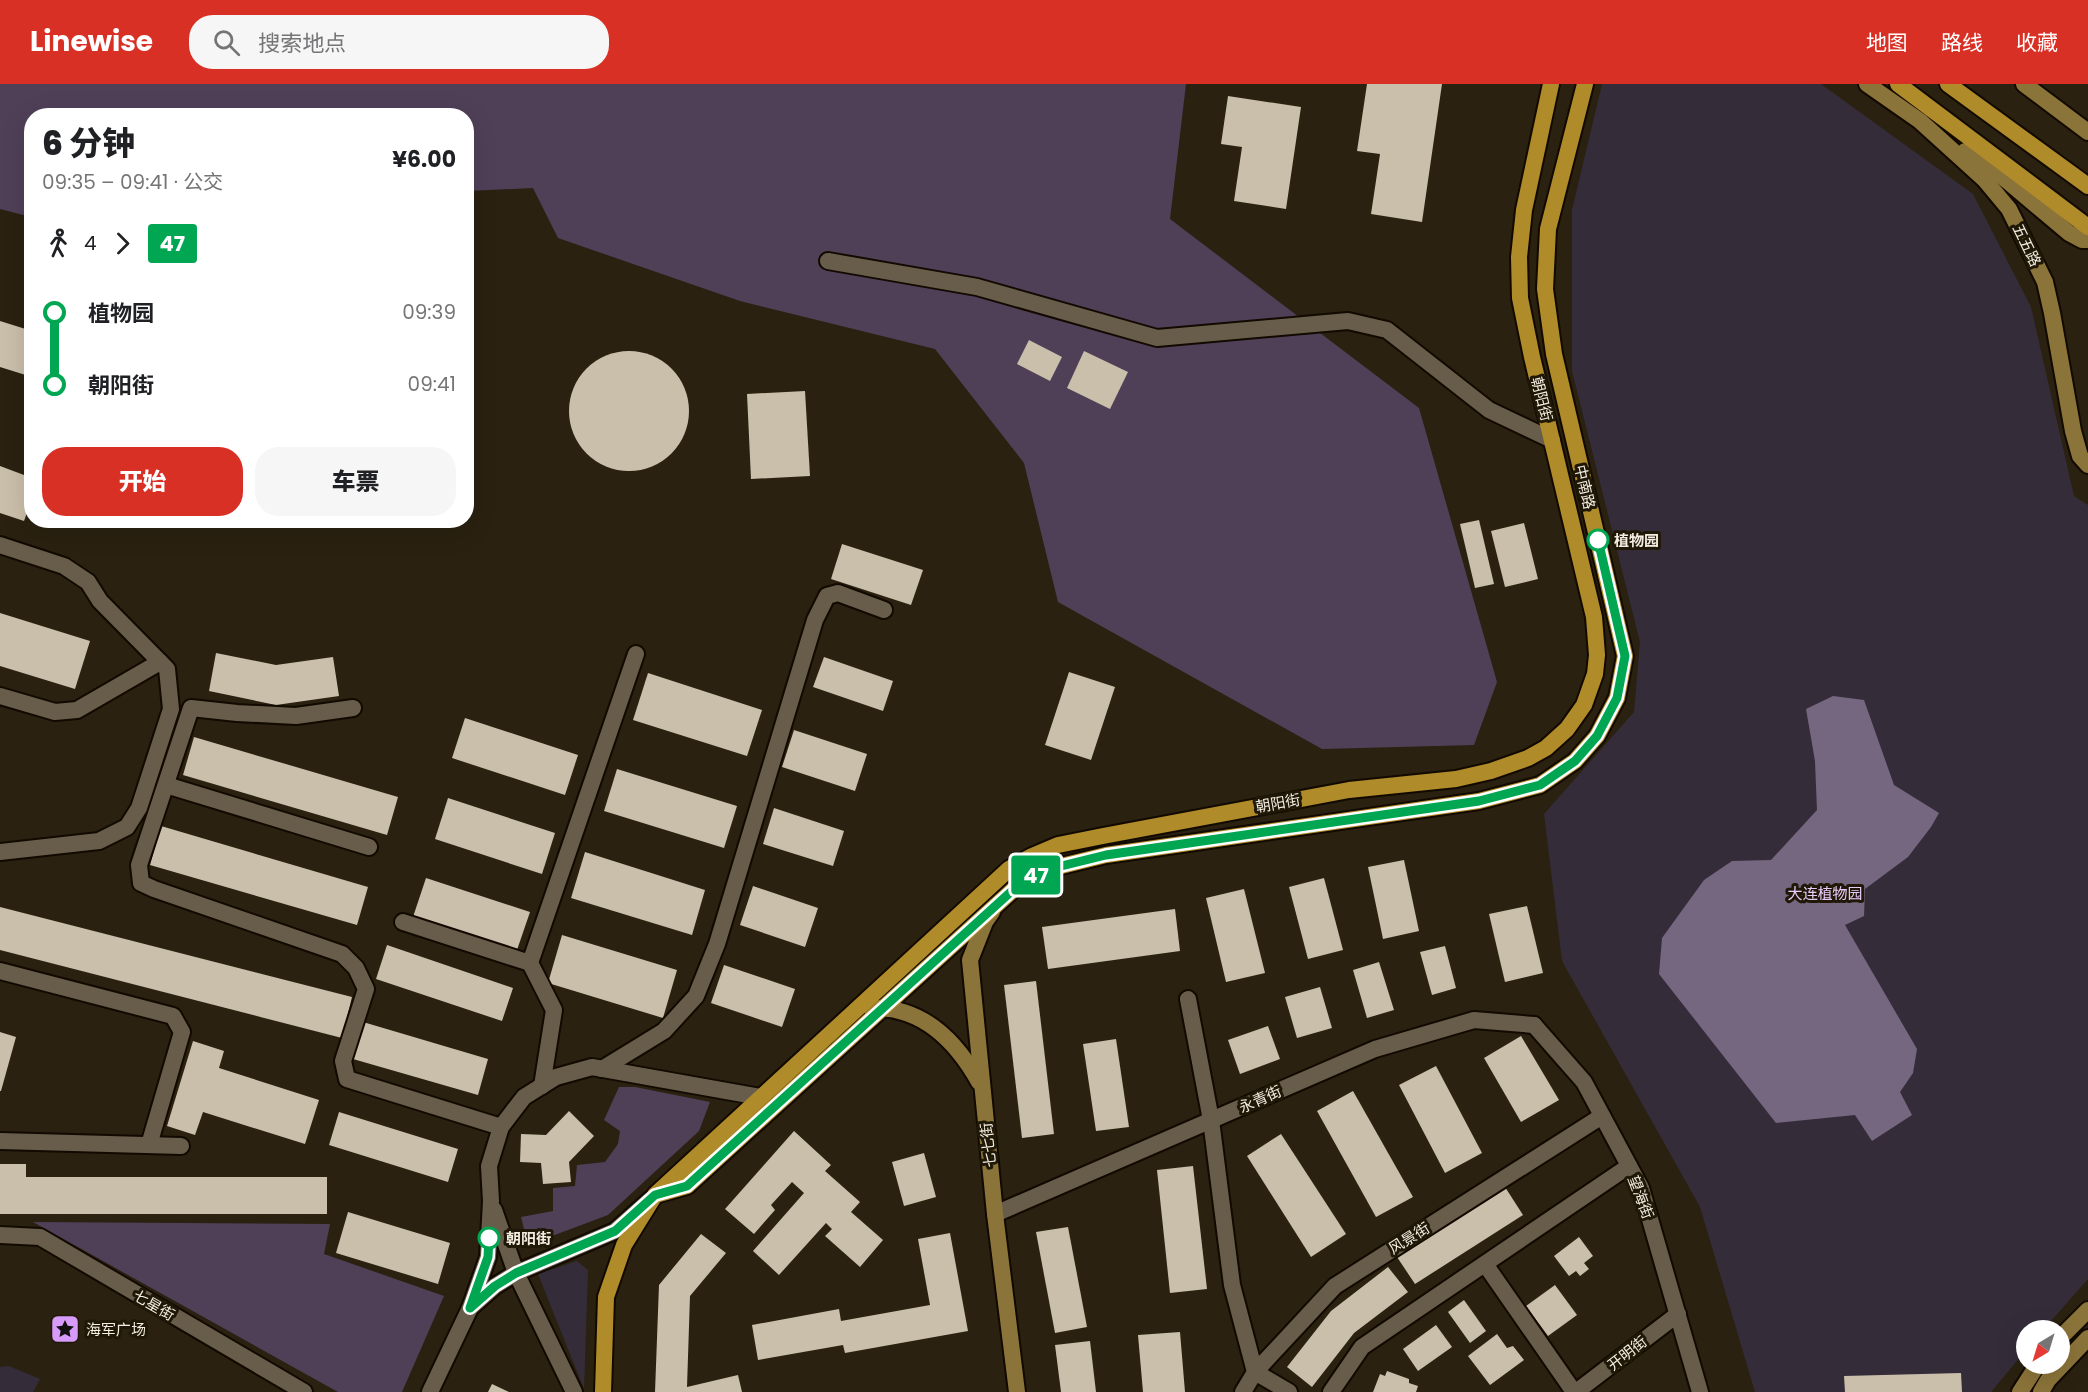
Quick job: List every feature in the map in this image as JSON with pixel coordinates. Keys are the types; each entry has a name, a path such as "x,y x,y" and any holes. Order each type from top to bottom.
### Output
{"main road":[{"name":"朝阳街","path":"603,1392 606,1297 624,1245 655,1195 1009,869 1058,845 1349,790 1456,779 1491,771 1528,758 1546,748 1567,729 1584,705 1595,674 1597,655 1594,617 1520,298 1519,257 1524,210 1551,84"},
{"name":"五五路","path":"1867,84 1920,121 1984,179 2009,209 2045,282 2073,431 2080,456 2088,465"},
{"path":"1898,84 2088,227"},
{"path":"1948,84 2088,186"},
{"path":"2024,84 2088,132"},
{"name":"中南路","path":"655,1195 687,1186 997,904 1014,889 1045,870 1106,855 1479,801 1540,785 1575,761 1597,736 1617,698 1625,656 1554,354 1545,289 1548,229 1585,86"},
{"path":"1920,121 1993,169 2069,232 2082,240 2088,240"},
{"name":"七七街","path":"997,904 985,922 970,960 995,1214 1017,1392"},
{"path":"856,1009 884,1008 915,1017 939,1030 969,1064 982,1088"},
{"path":"2070,1328 2088,1310"},
{"path":"2041,1392 2048,1380 2078,1348"},
{"path":"2020,1392 2032,1374"}],"street":[{"path":"828,261 977,286 1157,338 1348,321 1387,330 1489,410 1552,440"},
{"path":"0,545 64,566 88,582 100,601 167,669 171,709 139,808 127,827 99,842 0,852"},
{"path":"602,1069 664,1031 696,996 717,944 814,620 827,596 838,593 885,610"},
{"path":"542,1086 554,1010 531,963 636,654"},
{"path":"0,696 55,712 77,710 160,662"},
{"path":"353,708 296,716 191,708 139,866 141,883 342,954 357,968 366,989 343,1061 347,1079 501,1127"},
{"path":"166,785 369,847"},
{"path":"403,922 531,963"},
{"path":"0,971 174,1016 182,1032 149,1145"},
{"path":"1188,999 1211,1120 1232,1285 1255,1372 1289,1392"},
{"name":"永青街","path":"995,1214 1375,1048 1474,1020 1534,1025"},
{"name":"望海街","path":"1534,1025 1584,1082 1641,1188 1700,1392"},
{"path":"430,1392 470,1308 488,1257 489,1166 501,1127 524,1097 556,1077 592,1066 760,1097"},
{"name":"风景街","path":"1243,1392 1255,1372 1335,1286 1602,1116"},
{"path":"0,1141 181,1146"},
{"path":"1331,1392 1362,1347 1629,1166"},
{"path":"470,1308 495,1286 516,1273 615,1231 655,1195"},
{"path":"490,1200 516,1273 574,1392"},
{"name":"七星街","path":"0,1235 40,1237 303,1392"},
{"path":"1485,1264 1575,1392"},
{"name":"开明街","path":"1575,1392 1678,1314"}],"green space":[{"name":"大连植物园","path":"1602,84 1821,84 1973,194 2031,307 2074,496 2088,505 2088,1279 2052,1320 2016,1320 2016,1362 1991,1392 1755,1392 1700,1207 1562,961 1544,814 1634,712 1640,642 1572,371 1572,210"},
{"path":"577,1261 588,1270 584,1389 538,1274"},
{"path":"9,1366 40,1379 33,1392 0,1392 0,1367"}],"shaded area":[{"path":"0,84 1186,84 1170,219 1419,408 1497,682 1474,745 1322,749 1058,602 1024,463 935,349 740,301 558,238 533,188 474,191 474,108 24,108 24,215 0,209"},
{"path":"1833,696 1864,700 1894,785 1939,813 1908,857 1865,889 1864,916 1845,925 1917,1049 1913,1073 1900,1092 1912,1115 1872,1141 1855,1115 1776,1123 1659,974 1662,938 1704,880 1732,861 1771,860 1817,810 1815,761 1806,709"},
{"path":"619,1087 635,1087 710,1102 699,1131 608,1215 528,1245 521,1217 553,1211 553,1188 575,1186 577,1165 605,1162 618,1144 620,1131 604,1120"},
{"path":"33,1222 330,1224 324,1254 444,1296 402,1392 338,1392"}],"building":[{"path":"1367,84 1442,84 1422,222 1371,214 1380,154 1357,151"},
{"path":"1228,96 1301,107 1286,209 1234,201 1242,147 1221,144"},
{"path":"0,321 24,328 24,374 0,367"},
{"path":"1029,340 1062,357 1050,381 1017,364"},
{"path":"629,351 652,355 672,368 685,388 689,411 685,434 672,454 652,467 629,471 606,467 586,454 573,434 569,411 573,388 586,368 606,355"},
{"path":"1084,351 1128,372 1110,409 1067,388"},
{"path":"805,391 810,476 751,479 747,394"},
{"path":"0,466 24,475 24,521 0,513"},
{"path":"1479,520 1494,584 1475,588 1460,524"},
{"path":"1524,523 1538,579 1505,587 1491,531"},
{"path":"842,544 923,570 911,605 831,579"},
{"path":"0,613 90,641 75,689 0,666"},
{"path":"216,653 276,665 333,657 339,696 276,705 209,691"},
{"path":"824,657 893,681 883,711 813,687"},
{"path":"1069,672 1115,687 1091,760 1045,745"},
{"path":"648,673 762,710 747,756 633,720"},
{"path":"465,718 578,755 565,795 452,758"},
{"path":"794,730 867,754 855,791 782,767"},
{"path":"194,737 398,797 387,835 183,775"},
{"path":"617,769 737,806 724,848 604,811"},
{"path":"448,798 555,833 542,874 435,839"},
{"path":"774,808 844,831 833,866 763,844"},
{"path":"161,826 368,887 357,925 150,865"},
{"path":"585,852 705,890 692,935 571,898"},
{"path":"1404,860 1419,931 1383,939 1368,867"},
{"path":"426,878 530,912 517,950 413,917"},
{"path":"1324,878 1343,950 1308,959 1289,887"},
{"path":"753,886 818,908 805,947 740,925"},
{"path":"1244,889 1265,973 1226,982 1206,898"},
{"path":"1527,906 1543,973 1505,982 1489,914"},
{"path":"0,907 352,997 342,1038 0,950"},
{"path":"1175,909 1180,951 1048,969 1042,927"},
{"path":"562,935 677,970 663,1018 548,983"},
{"path":"387,945 513,988 502,1021 376,979"},
{"path":"1445,946 1456,988 1432,995 1420,952"},
{"path":"1379,962 1394,1010 1367,1018 1353,970"},
{"path":"724,965 795,989 782,1027 711,1003"},
{"path":"1036,981 1054,1134 1022,1138 1004,985"},
{"path":"1320,987 1332,1028 1297,1038 1285,997"},
{"path":"363,1022 488,1059 478,1095 353,1059"},
{"path":"1268,1026 1280,1059 1240,1074 1228,1040"},
{"path":"0,1032 16,1037 1,1091 0,1091"},
{"path":"1521,1036 1559,1100 1521,1122 1484,1058"},
{"path":"1116,1039 1129,1127 1096,1131 1083,1044"},
{"path":"193,1041 224,1051 219,1068 319,1100 305,1144 203,1112 195,1135 167,1126"},
{"path":"1436,1066 1482,1153 1445,1173 1399,1085"},
{"path":"1353,1091 1413,1197 1376,1217 1317,1111"},
{"path":"569,1111 594,1136 569,1162 571,1182 543,1184 541,1163 520,1162 521,1134 546,1135"},
{"path":"339,1112 458,1149 448,1182 329,1145"},
{"path":"794,1131 831,1165 825,1171 860,1202 851,1212 883,1240 860,1267 825,1236 832,1229 826,1223 779,1275 753,1251 804,1193 792,1182 771,1205 775,1210 754,1234 725,1209"},
{"path":"1281,1134 1346,1234 1311,1257 1247,1156"},
{"path":"924,1153 936,1197 904,1206 892,1162"},
{"path":"0,1164 26,1164 26,1177 327,1177 327,1214 0,1214"},
{"path":"1193,1166 1207,1289 1170,1293 1157,1170"},
{"path":"1505,1187 1523,1215 1415,1284 1397,1257"},
{"path":"348,1212 450,1243 438,1284 336,1253"},
{"path":"1068,1227 1087,1327 1055,1333 1036,1232"},
{"path":"950,1233 968,1331 845,1353 843,1345 758,1360 752,1325 839,1309 841,1321 930,1305 918,1239"},
{"path":"701,1234 726,1253 690,1296 687,1387 738,1375 742,1392 655,1392 659,1285"},
{"path":"1579,1237 1593,1256 1584,1263 1589,1269 1580,1276 1576,1271 1569,1276 1554,1256"},
{"path":"1388,1267 1408,1292 1354,1333 1312,1387 1287,1367 1331,1311"},
{"path":"1555,1285 1577,1315 1548,1336 1526,1306"},
{"path":"1464,1300 1486,1331 1470,1343 1448,1312"},
{"path":"1436,1325 1452,1347 1418,1371 1403,1349"},
{"path":"1180,1332 1185,1392 1143,1392 1138,1335"},
{"path":"1497,1334 1507,1348 1513,1346 1524,1360 1490,1385 1468,1356"},
{"path":"1090,1341 1096,1392 1061,1392 1055,1345"},
{"path":"1387,1371 1409,1379 1409,1383 1418,1386 1416,1392 1373,1392 1380,1374 1385,1376"},
{"path":"1961,1373 1962,1392 1845,1392 1844,1376"},
{"path":"492,1384 509,1392 488,1392"}],"bus line":[{"name":"47","path":"489,1238 488,1257 470,1308 495,1286 516,1273 615,1231 655,1195 687,1186 1014,889 1045,870 1106,855 1479,801 1540,785 1575,761 1597,736 1617,698 1625,656 1598,540"}],"place":[{"name":"植物园","path":"1598,540"},
{"name":"朝阳街","path":"489,1238"},
{"name":"海军广场","path":"65,1329"}]}
